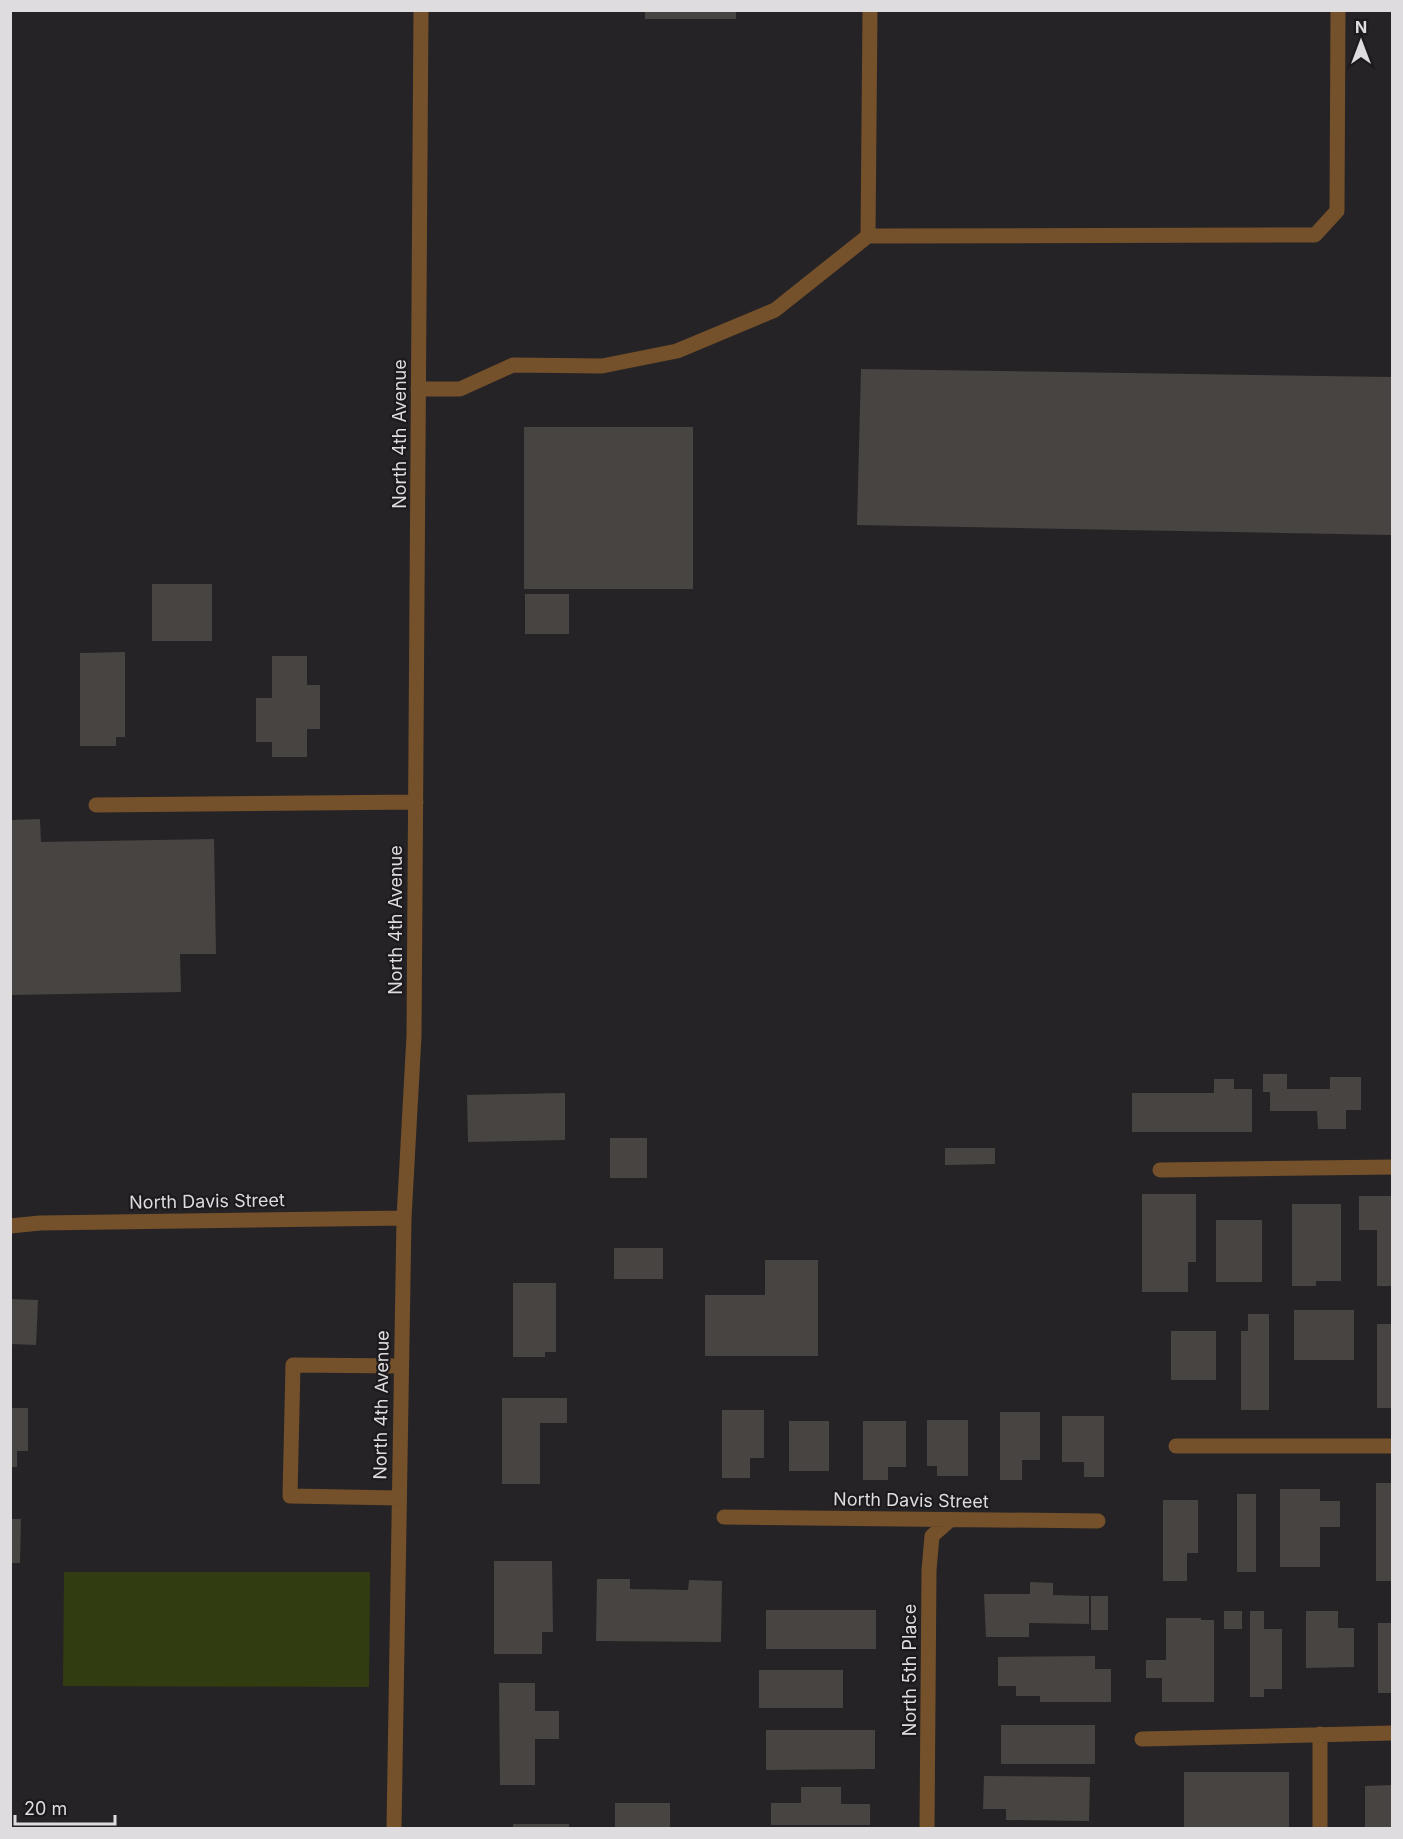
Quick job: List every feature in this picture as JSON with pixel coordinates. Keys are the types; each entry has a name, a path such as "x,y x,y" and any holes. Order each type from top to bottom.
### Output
{"street":[{"name":"North 4th Avenue","path":"394,1828 404,1218 414,1036 421,10"},
{"path":"868,236 870,10"},
{"path":"418,389 460,389 513,365 602,366 677,351 775,310 868,236 1315,235 1337,211 1338,10"},
{"path":"96,805 416,802"},
{"path":"1160,1170 1392,1167"},
{"name":"North Davis Street","path":"10,1226 40,1223 404,1218"},
{"path":"399,1498 290,1496 293,1365 401,1366"},
{"path":"1176,1446 1392,1446"},
{"name":"North Davis Street","path":"724,1516 1098,1521"},
{"name":"North 5th Place","path":"927,1828 929,1570 932,1536 950,1520"},
{"path":"1142,1739 1392,1733"},
{"path":"1320,1734 1320,1828"}],"green space":[{"path":"64,1572 370,1572 369,1687 63,1686"}],"building":[{"path":"645,10 736,10 736,19 645,19"},
{"path":"861,369 1392,377 1392,535 857,525"},
{"path":"524,427 693,427 693,589 524,589"},
{"path":"152,584 212,584 212,641 152,641"},
{"path":"525,594 569,594 569,634 525,634"},
{"path":"125,652 125,737 116,737 116,746 80,746 80,653"},
{"path":"272,656 307,656 307,685 320,685 320,729 307,729 307,757 272,757 272,742 256,742 256,698 272,698"},
{"path":"40,819 41,842 214,839 216,954 180,954 181,992 10,995 10,820"},
{"path":"1263,1074 1287,1074 1287,1089 1330,1089 1330,1077 1361,1077 1361,1110 1346,1110 1346,1129 1318,1129 1317,1111 1270,1111 1270,1092 1263,1092"},
{"path":"1214,1079 1234,1079 1234,1089 1252,1089 1252,1132 1132,1132 1132,1093 1214,1093"},
{"path":"565,1093 565,1140 468,1142 467,1095"},
{"path":"610,1138 647,1138 647,1178 610,1178"},
{"path":"945,1148 995,1148 995,1164 945,1165"},
{"path":"1142,1194 1196,1194 1196,1262 1188,1262 1188,1292 1142,1292"},
{"path":"1359,1196 1392,1196 1392,1286 1377,1286 1377,1230 1359,1230"},
{"path":"1292,1204 1341,1204 1341,1281 1316,1281 1316,1286 1292,1286"},
{"path":"1216,1220 1262,1220 1262,1282 1216,1282"},
{"path":"614,1248 663,1248 663,1279 614,1279"},
{"path":"765,1260 818,1260 818,1356 705,1356 705,1295 765,1295"},
{"path":"513,1283 556,1283 556,1352 545,1352 545,1357 513,1357"},
{"path":"10,1299 38,1300 36,1345 10,1344"},
{"path":"1294,1310 1354,1310 1354,1360 1294,1360"},
{"path":"1248,1314 1269,1314 1269,1410 1241,1410 1241,1331 1248,1331"},
{"path":"1377,1324 1392,1324 1392,1408 1377,1408"},
{"path":"1171,1331 1216,1331 1216,1380 1171,1380"},
{"path":"502,1398 567,1398 567,1423 540,1423 540,1484 502,1484"},
{"path":"10,1408 28,1408 28,1451 17,1451 17,1467 10,1467"},
{"path":"722,1410 764,1410 764,1458 750,1458 750,1478 722,1478"},
{"path":"1000,1412 1040,1412 1040,1460 1022,1460 1022,1480 1000,1480"},
{"path":"1062,1416 1104,1416 1104,1477 1084,1477 1084,1462 1062,1462"},
{"path":"927,1420 968,1420 968,1476 937,1476 937,1466 927,1466"},
{"path":"789,1421 829,1421 829,1471 789,1471"},
{"path":"863,1421 906,1421 906,1467 888,1467 888,1480 863,1480"},
{"path":"1376,1483 1392,1483 1392,1581 1376,1581"},
{"path":"1280,1489 1320,1489 1320,1501 1340,1501 1340,1527 1320,1527 1320,1567 1280,1567"},
{"path":"1237,1494 1256,1494 1256,1572 1237,1572"},
{"path":"1163,1500 1198,1500 1198,1553 1187,1553 1187,1581 1163,1581"},
{"path":"10,1519 21,1519 20,1563 10,1563"},
{"path":"494,1561 552,1561 553,1632 542,1632 542,1654 494,1654"},
{"path":"597,1579 630,1579 630,1589 688,1590 689,1580 722,1581 721,1642 596,1641"},
{"path":"1030,1582 1053,1583 1053,1595 1089,1596 1089,1624 1029,1623 1029,1637 986,1637 984,1594 1030,1594"},
{"path":"1091,1596 1108,1596 1108,1630 1091,1630"},
{"path":"766,1610 876,1610 876,1649 766,1649"},
{"path":"1224,1611 1242,1611 1242,1629 1224,1629"},
{"path":"1250,1611 1264,1611 1264,1629 1282,1629 1282,1689 1264,1689 1264,1697 1250,1697"},
{"path":"1306,1611 1338,1611 1338,1628 1354,1628 1354,1667 1306,1668"},
{"path":"1166,1618 1214,1620 1214,1702 1162,1702 1162,1678 1146,1678 1146,1660 1166,1660"},
{"path":"1378,1623 1392,1623 1392,1693 1378,1693"},
{"path":"1095,1656 1095,1669 1111,1669 1111,1702 1040,1702 1040,1696 1016,1696 1016,1686 998,1686 998,1657"},
{"path":"759,1670 843,1670 843,1708 759,1708"},
{"path":"499,1683 535,1683 535,1711 559,1711 559,1739 535,1739 535,1785 500,1785"},
{"path":"1001,1725 1095,1725 1095,1764 1001,1764"},
{"path":"766,1730 875,1730 875,1769 766,1770"},
{"path":"1184,1772 1289,1772 1289,1828 1184,1828"},
{"path":"984,1776 1090,1777 1089,1821 1006,1820 1006,1809 983,1809"},
{"path":"1392,1785 1392,1828 1365,1828 1365,1786"},
{"path":"801,1787 841,1787 841,1804 870,1804 870,1825 771,1825 771,1803 801,1803"},
{"path":"615,1803 670,1803 670,1828 615,1828"},
{"path":"513,1824 569,1824 569,1828 513,1828"}]}
